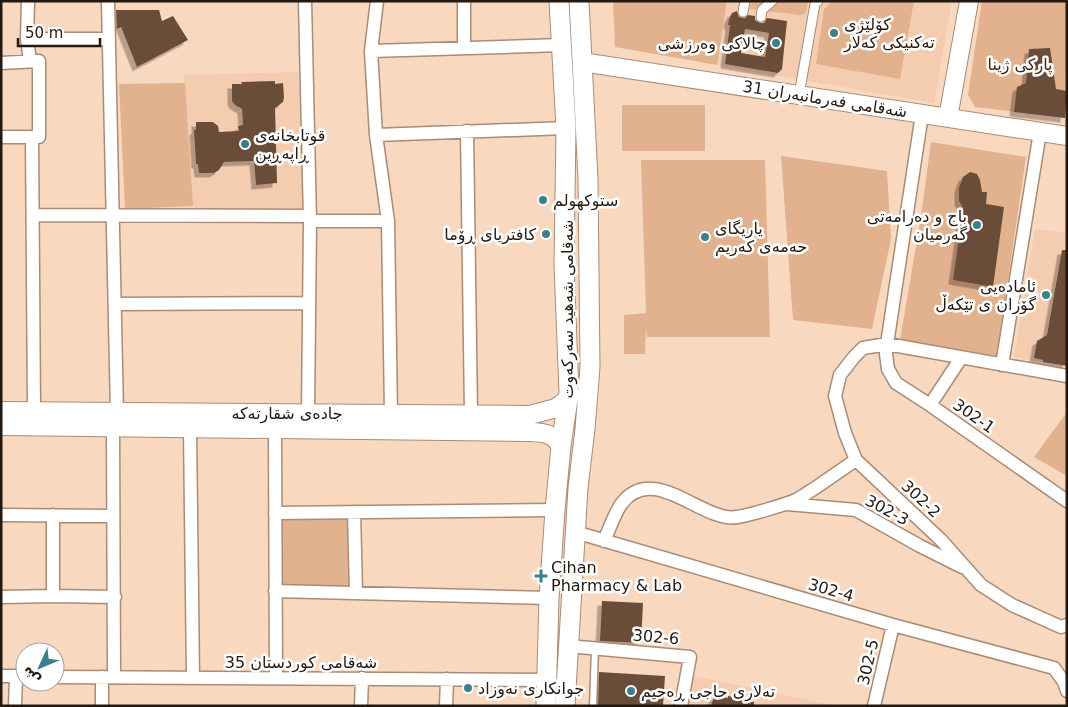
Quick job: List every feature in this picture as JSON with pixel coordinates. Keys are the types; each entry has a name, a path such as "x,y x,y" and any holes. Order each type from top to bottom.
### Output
{"main road":[{"name":"شەقامی شەهید سەرکەوت","path":"546,706 549,598 555,510 561,446 569,398 564,265 566,128 558,1"},
{"name":"شەقامی شەهید سەرکەوت","path":"565,706 578,488 586,429 590,360 588,179 579,1"},
{"path":"948,118 969,1"},
{"name":"شەقامی فەرمانبەران 31","path":"582,62 1067,136"},
{"name":"جادەی شقارتەکە","path":"1,411 34,412 190,429 530,424 569,398"},
{"name":"جادەی شقارتەکە","path":"1,426 115,420 308,414 472,414 530,424 554,437 561,446"}],"street":[{"path":"28,1 27,39 30,61"},
{"path":"102,706 108,677 115,597 113,516 115,304 108,1"},
{"path":"305,1 310,219 308,414"},
{"path":"376,1 371,51 376,135 388,221 391,413"},
{"path":"464,1 464,48"},
{"path":"743,12 745,1"},
{"path":"761,17 762,10 772,1"},
{"path":"799,95 816,4 806,1"},
{"path":"27,39 109,39"},
{"path":"371,51 562,45"},
{"path":"1,63 39,61 39,137 1,137"},
{"name":"302-1","path":"922,114 887,344 886,359 888,369 896,383 1067,501"},
{"path":"376,135 566,128"},
{"path":"467,131 472,414"},
{"path":"1002,365 1040,132"},
{"path":"32,137 34,412"},
{"path":"33,215 388,221"},
{"path":"115,304 309,303"},
{"path":"887,344 1067,376"},
{"name":"302-2","path":"887,344 863,348 840,375 835,396 845,433 856,460 941,540 982,585 1012,605 1061,627 1067,625"},
{"path":"930,405 961,358"},
{"path":"275,428 276,678"},
{"path":"190,429 193,677"},
{"path":"604,541 622,503 638,490 657,489 683,498 713,513 735,517 795,500 856,460"},
{"name":"302-3","path":"783,504 856,510 920,546 969,570"},
{"path":"275,513 555,510"},
{"path":"354,512 356,593"},
{"path":"1,515 113,516"},
{"path":"53,515 53,596"},
{"name":"302-4","path":"575,532 893,625 1054,668 1064,682 1067,691"},
{"path":"275,591 549,598"},
{"path":"1,597 115,597"},
{"name":"302-5","path":"874,706 893,625"},
{"name":"302-6","path":"568,646 690,657 681,706"},
{"path":"1,676 15,676"},
{"name":"شەقامی کوردستان 35","path":"65,676 547,680"},
{"path":"362,678 362,706"},
{"path":"446,706 447,679"},
{"path":"15,706 17,692"}],"lane":[{"path":"593,706 595,648"}],"shaded area":[{"name":"کۆلێژی تەکنیکی کەلار","path":"727,1 952,1 934,103 717,65"},
{"name":"قوتابخانەی ڕاپەڕین","path":"298,72 305,213 193,214 184,75"},
{"name":"ئامادەیی گۆران ی تێکەڵ","path":"1035,229 1067,233 1067,367 1014,357"},
{"path":"694,676 837,706 688,706"}],"green space":[{"path":"613,1 727,1 717,65 615,47"},
{"path":"751,1 808,1 806,13 801,15 750,9"},
{"path":"832,1 914,1 900,79 816,64 824,9"},
{"name":"پارکی ژینا","path":"982,1 1067,1 1065,118 975,107 968,95"},
{"path":"185,83 193,206 125,209 119,84"},
{"path":"622,105 705,105 705,151 622,151"},
{"path":"931,142 1026,157 997,356 900,340 921,217"},
{"path":"781,156 887,171 891,239 872,329 793,320"},
{"name":"یاریگای ‌حەمەی کەریم","path":"641,160 765,160 770,337 647,337 646,329 645,354 624,354 624,315 646,313"},
{"path":"1067,412 1067,476 1034,457"},
{"path":"282,519 348,519 349,586 283,586"}],"building":[{"path":"116,10 159,10 162,21 173,16 188,40 137,67 121,27 117,29"},
{"name":"چالاکی وەرزشی","path":"737,11 739,17 745,18 748,15 755,16 755,20 760,23 764,23 767,18 787,21 782,69 778,73 725,64 730,25 728,25 732,13","holes":["745,29 769,33 765,57 741,53"]},
{"path":"1050,48 1056,89 1067,91 1065,118 1014,112 1017,87 1026,83 1029,49"},
{"path":"275,81 275,84 283,83 284,97 283,102 275,108 277,183 256,185 254,161 224,162 219,170 214,173 199,173 198,164 196,164 194,130 196,130 196,122 213,122 218,126 219,132 239,131 238,126 243,125 242,109 232,101 232,84"},
{"name":"باج و دەرامەتی گەرمیان","path":"970,172 977,174 982,192 987,192 986,204 1004,207 993,287 953,280 963,208 959,201 959,188 963,177"},
{"path":"1062,250 1067,250 1067,366 1043,362 1043,360 1034,358 1037,341 1047,335"},
{"path":"602,601 643,603 641,643 600,641"},
{"name":"تەلاری حاجی ڕەحیم","path":"599,672 665,676 663,706 598,706"},
{"path":"714,696 728,698 728,696 754,702 754,706 711,706"}],"place":[{"name":"کۆلێژی تەکنیکی کەلار","path":"834,33"},
{"name":"چالاکی وەرزشی","path":"776,43"},
{"name":"قوتابخانەی ڕاپەڕین","path":"245,144"},
{"name":"ستوكهولم","path":"543,200"},
{"name":"باج و دەرامەتی گەرمیان","path":"977,225"},
{"name":"کافتریای ڕۆما","path":"546,234"},
{"name":"یاریگای ‌حەمەی کەریم","path":"705,237"},
{"name":"ئامادەیی گۆران ی تێکەڵ","path":"1046,295"},
{"name":"Cihan Pharmacy & Lab","path":"541,576"},
{"name":"جوانکاری نەوزاد","path":"468,688"},
{"name":"تەلاری حاجی ڕەحیم","path":"631,691"}]}
